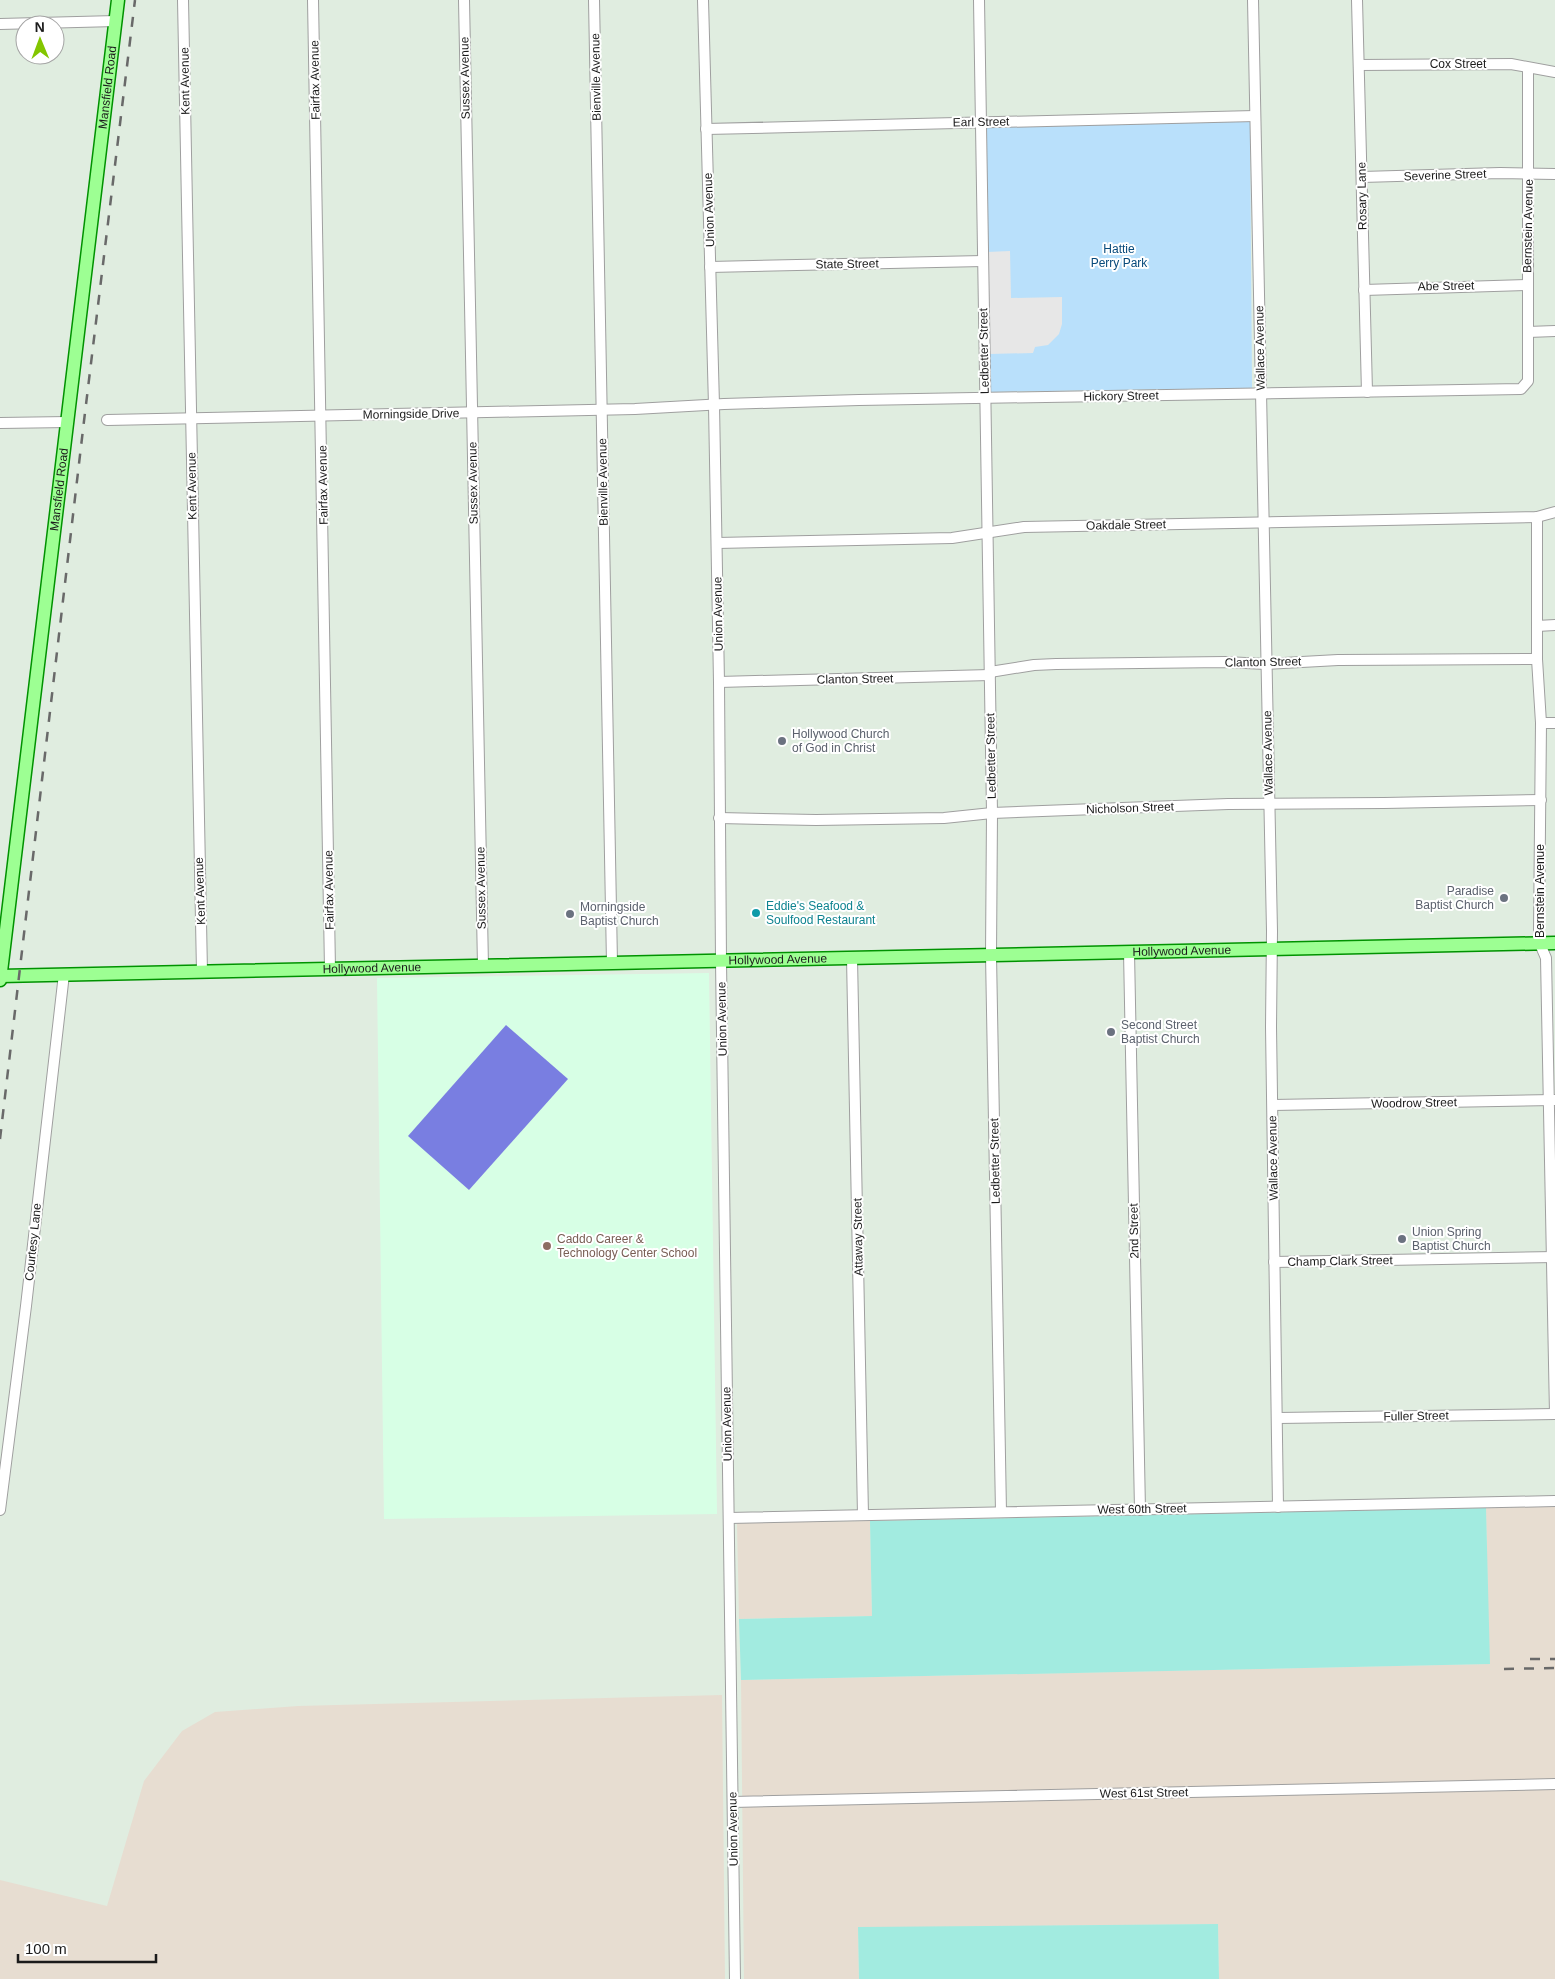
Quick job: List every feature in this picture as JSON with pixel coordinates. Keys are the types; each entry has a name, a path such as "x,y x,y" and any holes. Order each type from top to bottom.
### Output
{"main road":[{"name":"Mansfield Road","path":"0,977 118,0"},
{"name":"Hollywood Avenue","path":"0,977 64,974 1555,943"}],"street":[{"name":"Kent Avenue","path":"183,0 202,972"},
{"name":"Fairfax Avenue","path":"314,0 330,969"},
{"name":"Sussex Avenue","path":"464,0 483,966"},
{"name":"Bienville Avenue","path":"594,0 612,964"},
{"name":"Union Avenue","path":"703,0 719,682 719,818 735,1979"},
{"name":"Ledbetter Street","path":"979,0 992,813 991,955 1001,1512"},
{"name":"Wallace Avenue","path":"1253,0 1269,805 1278,1507"},
{"name":"Rosary Lane","path":"1356,0 1367,392"},
{"path":"0,24 116,21"},
{"name":"Cox Street","path":"1359,65 1511,64 1555,72"},
{"name":"Bernstein Avenue","path":"1527,384 1528,68"},
{"name":"Earl Street","path":"706,129 1255,116"},
{"name":"Severine Street","path":"1362,177 1555,174"},
{"name":"State Street","path":"710,267 983,261"},
{"name":"Abe Street","path":"1364,290 1527,284"},
{"path":"1528,332 1555,331"},
{"name":"Hickory Street","path":"714,405 985,398 1516,389 1527,384"},
{"name":"Morningside Drive","path":"107,420 602,410 714,405"},
{"path":"0,423 68,422"},
{"name":"Oakdale Street","path":"716,542 926,539 988,533 1024,527 1263,524 1537,517 1555,512"},
{"name":"Bernstein Avenue","path":"1537,517 1537,659 1541,800 1539,931 1540,944 1546,958 1552,1100 1555,1414"},
{"path":"1537,626 1555,624"},
{"name":"Clanton Street","path":"719,682 990,673 1034,665 1225,662 1266,664 1338,660 1537,659"},
{"path":"1540,723 1555,723"},
{"name":"Nicholson Street","path":"719,818 816,820 944,818 992,813 1228,804 1269,805 1541,800"},
{"name":"2nd Street","path":"1129,952 1140,1510"},
{"name":"Attaway Street","path":"852,958 863,1515"},
{"name":"Courtesy Lane","path":"0,1510 26,1306 64,974"},
{"name":"Woodrow Street","path":"1273,1105 1552,1100"},
{"name":"Champ Clark Street","path":"1274,1262 1553,1257"},
{"name":"Fuller Street","path":"1278,1418 1555,1414"},
{"name":"West 60th Street","path":"729,1518 1555,1501"},
{"name":"West 61st Street","path":"733,1802 1555,1784"}],"shaded area":[{"path":"1010,251 1011,298 1062,297 1062,324 1059,334 1048,345 1035,347 1033,353 989,354 987,252"},
{"name":"Caddo Career & Technology Center School","path":"709,973 717,1514 384,1519 377,978"},
{"path":"506,1025 568,1079 469,1190 408,1136"},
{"path":"1555,1506 1555,1979 1219,1979 1218,1924 858,1928 859,1979 744,1979 741,1680 1489,1664 1486,1508"},
{"path":"1486,1508 1490,1664 741,1680 739,1619 872,1616 870,1521"},
{"path":"870,1521 872,1616 739,1619 737,1523"},
{"path":"722,1695 725,1979 0,1979 0,1880 107,1906 144,1781 182,1731 215,1712 298,1706"},
{"path":"1218,1924 1219,1979 859,1979 858,1927"}],"green space":[{"name":"Hattie Perry Park","path":"1250,120 1252,388 990,392 985,127"}],"railway":[{"path":"0,1139 135,0"},
{"path":"1530,1659 1555,1659"},
{"path":"1504,1669 1555,1668"}],"place":[{"name":"Hollywood Church of God in Christ","path":"782,741"},
{"name":"Paradise Baptist Church","path":"1504,898"},
{"name":"Eddie's Seafood & Soulfood Restaurant","path":"756,913"},
{"name":"Morningside Baptist Church","path":"570,914"},
{"name":"Second Street Baptist Church","path":"1111,1032"},
{"name":"Union Spring Baptist Church","path":"1402,1239"},
{"name":"Caddo Career & Technology Center School","path":"547,1246"}]}
